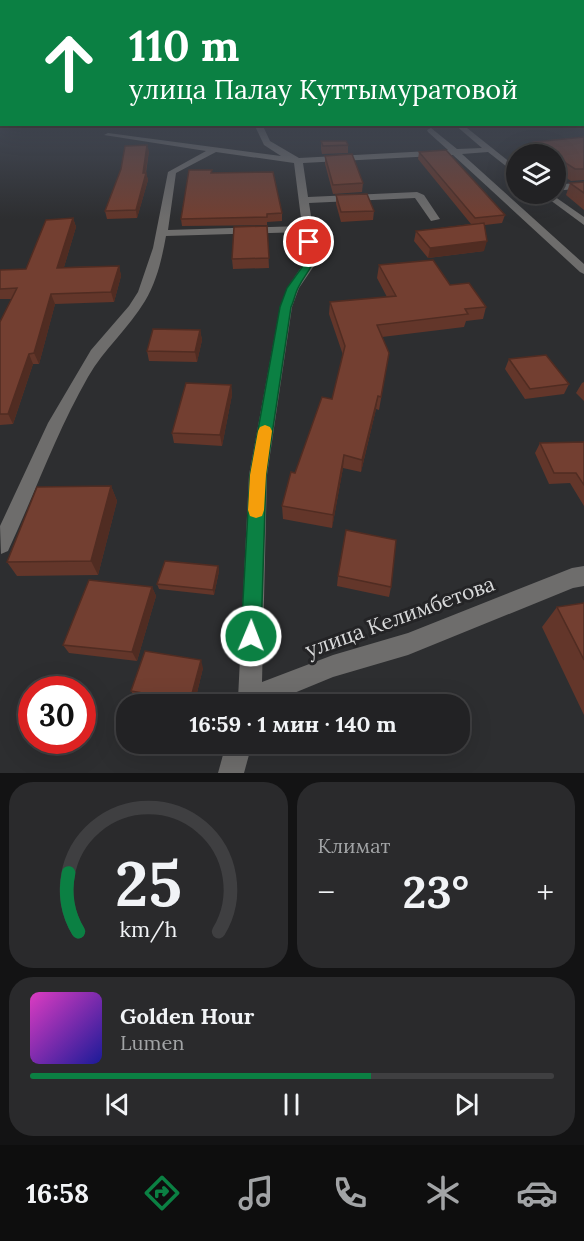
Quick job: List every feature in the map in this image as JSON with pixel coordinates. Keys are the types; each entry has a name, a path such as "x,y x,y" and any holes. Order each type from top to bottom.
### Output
{"street":[{"path":"193,147 298,161 488,150"},
{"path":"273,147 298,161"},
{"path":"450,147 584,270"},
{"path":"485,147 506,164"},
{"path":"1,545 52,430 97,352 134,310 144,293 162,233 172,172 214,150"},
{"name":"улица Келимбетова","path":"249,694 258,475 286,307 293,288 308,267 311,255 298,161"},
{"path":"566,187 584,185"},
{"path":"303,200 417,195 421,197 435,219"},
{"path":"560,204 584,222"},
{"path":"162,233 308,229"},
{"path":"547,252 561,250"},
{"name":"улица Келимбетова","path":"268,694 333,666 408,644 572,578 584,576"},
{"path":"231,773 236,754"}],"building":[{"path":"125,147 147,147 143,173 146,173 136,210 105,211 121,169"},
{"path":"566,147 584,147 584,169 575,169 566,163"},
{"path":"446,150 505,215 475,218 419,152"},
{"path":"352,154 363,183 333,185 325,156"},
{"path":"189,170 212,170 211,173 273,172 282,213 267,214 267,217 181,219"},
{"path":"584,182 584,193 570,183"},
{"path":"367,194 374,211 341,212 336,195"},
{"path":"73,218 57,268 119,266 111,292 51,294 34,353 29,354 8,414 0,414 0,322 17,288 0,289 0,270 26,269 46,220"},
{"path":"484,223 487,241 430,248 416,231"},
{"path":"267,226 269,258 232,259 234,227"},
{"path":"433,260 450,285 469,283 486,307 465,309 468,314 377,325 389,353 381,397 378,396 362,460 344,455 333,515 282,506 291,472 295,473 322,397 332,399 345,346 330,302 396,296 379,265"},
{"path":"153,329 200,330 195,352 147,351"},
{"path":"546,355 569,384 530,389 509,359"},
{"path":"186,383 231,385 220,435 172,433"},
{"path":"584,442 584,485 576,473 554,473 540,443"},
{"path":"111,486 91,561 7,562 37,487"},
{"path":"346,530 396,540 391,587 338,576"},
{"path":"165,561 218,566 213,590 157,584"},
{"path":"89,580 152,587 132,652 63,645"},
{"path":"584,603 584,660 557,607"},
{"path":"145,651 201,660 192,694 149,694 131,691"}],"slow traffic":[{"path":"256,510 258,475 265,431"}],"route":[{"path":"251,636 258,475 286,307 293,288 308,267 311,255 309,242"}]}
